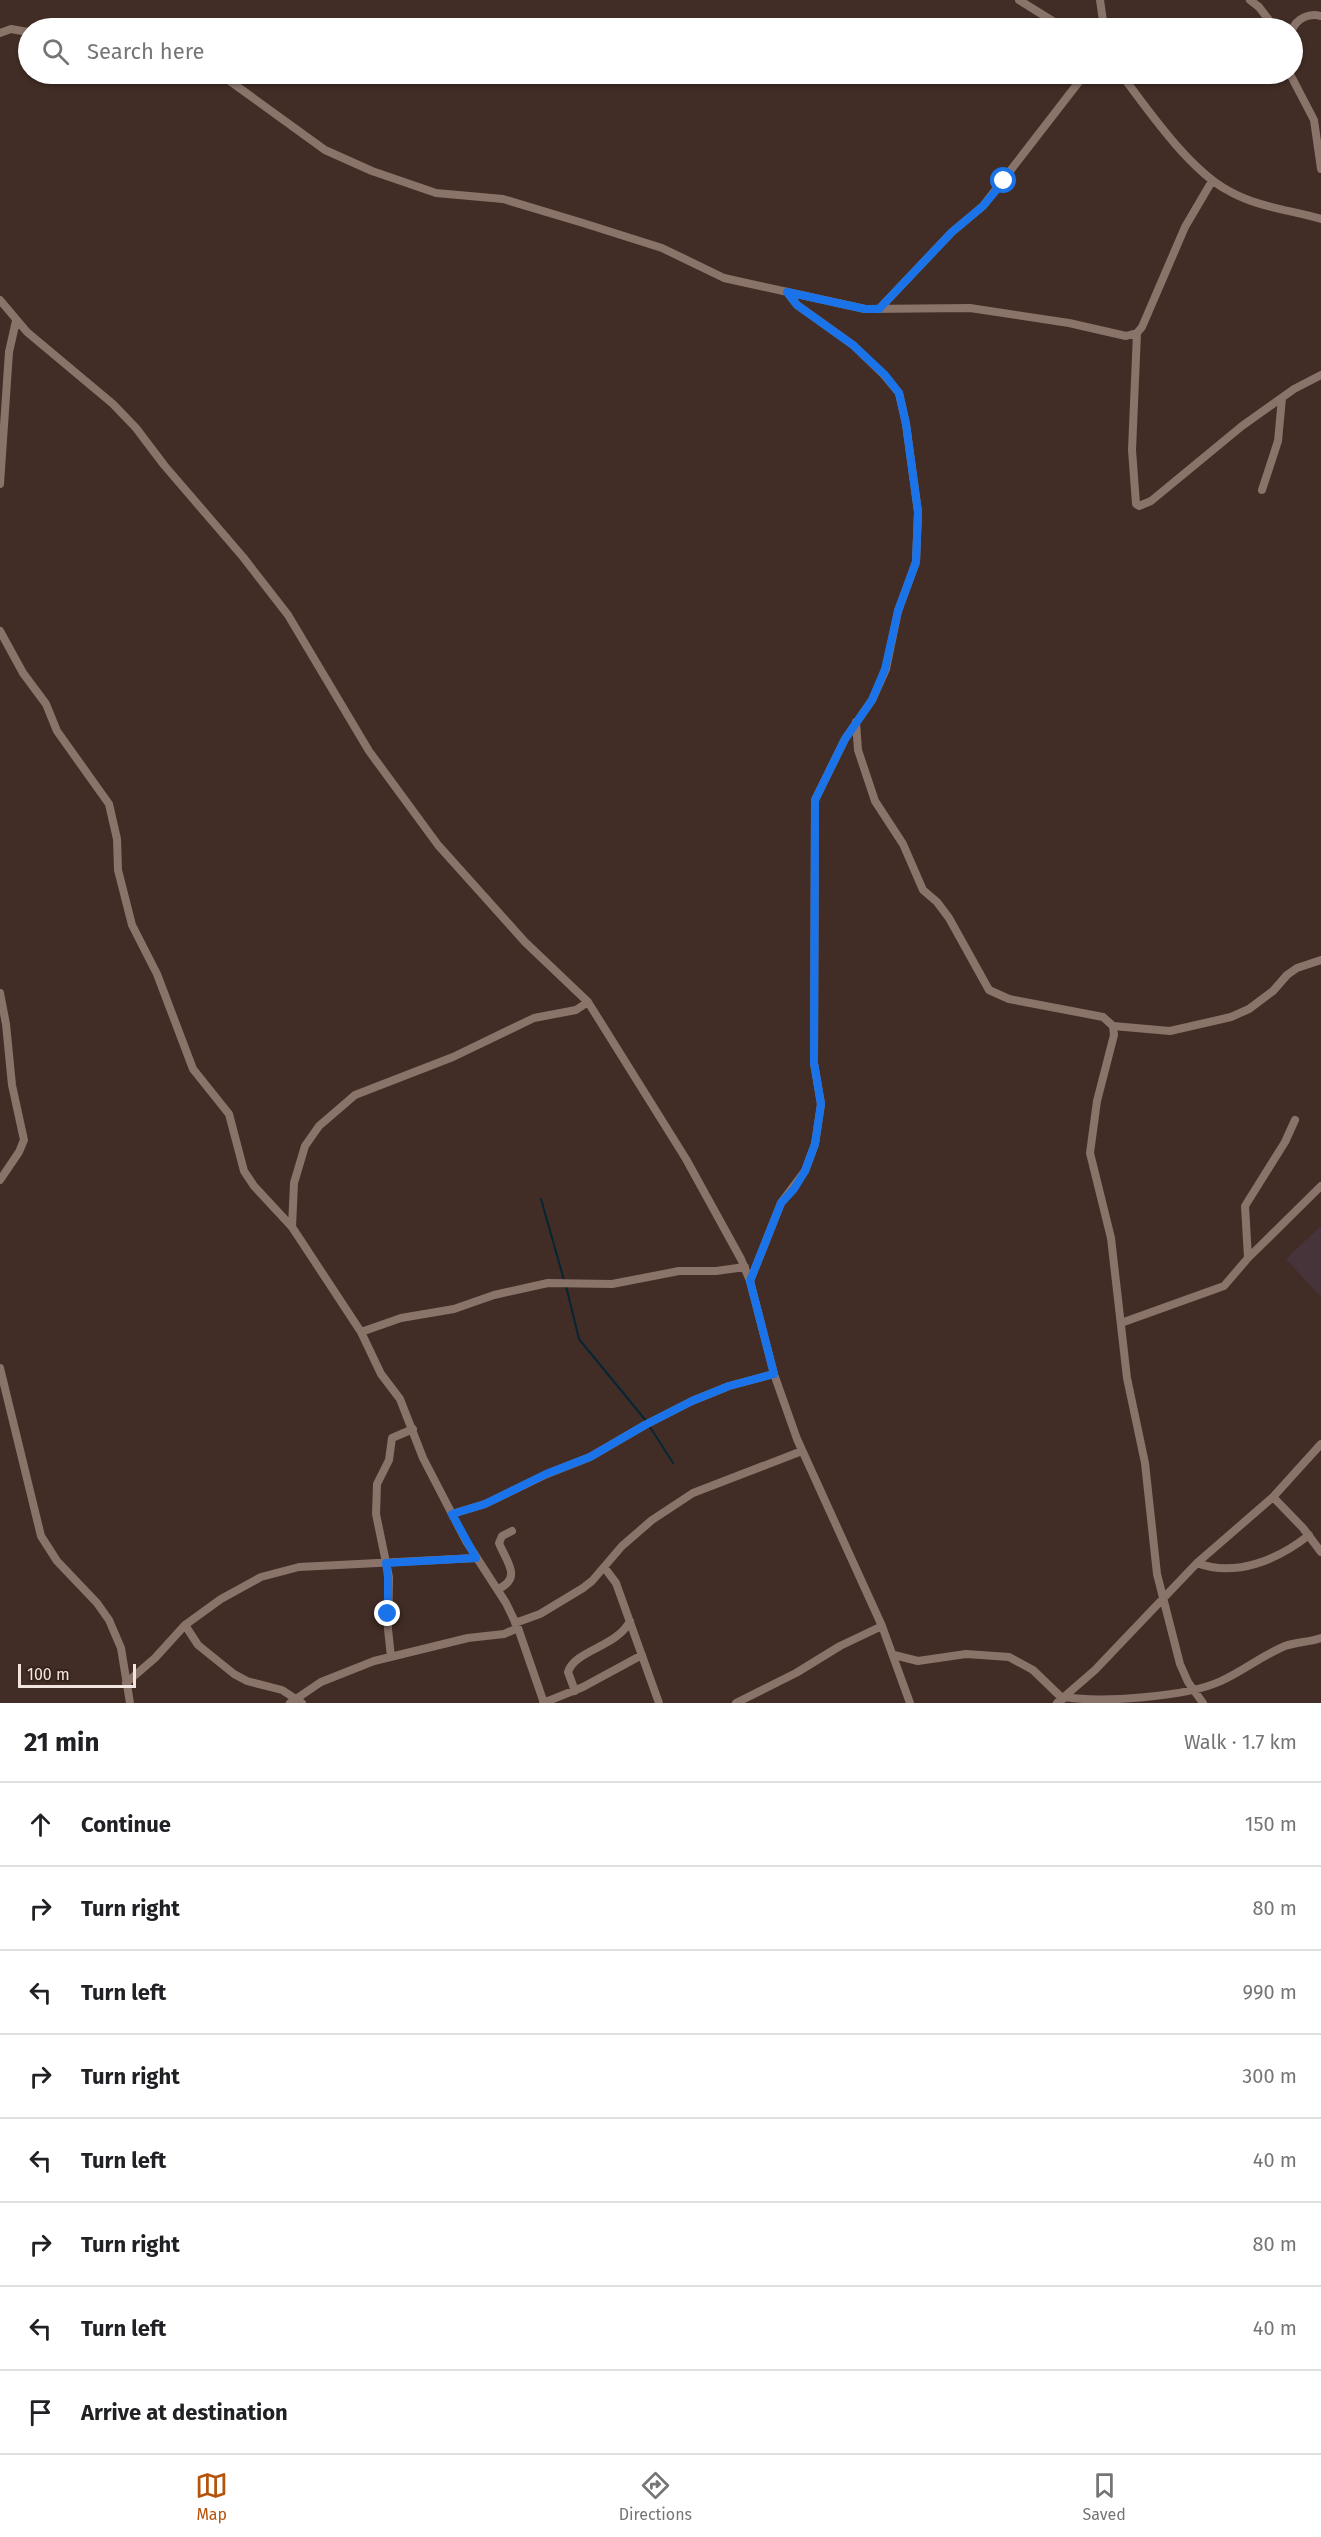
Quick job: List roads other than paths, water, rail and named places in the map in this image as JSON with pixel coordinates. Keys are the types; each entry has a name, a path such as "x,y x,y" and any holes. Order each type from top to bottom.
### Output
{"street":[{"path":"1019,0 1048,18"},
{"path":"1100,0 1103,18"},
{"path":"1250,0 1267,18"},
{"path":"1303,18 1312,15 1321,16"},
{"path":"0,33 10,29 18,30"},
{"path":"234,84 325,150 372,171 436,193 503,199 643,241 724,278 865,309 970,308 1070,323 1118,336 1132,336 1137,333 1146,319 1185,227 1212,181"},
{"path":"879,309 952,232 983,206 1077,84"},
{"path":"1129,84 1156,119 1212,181 1257,203 1321,219"},
{"path":"1295,84 1314,120 1321,168"},
{"path":"750,1281 781,1203 794,1189 805,1171 819,1130 821,1104 814,1063 815,800 824,779 856,722 872,700 885,669 898,611 917,556 918,512 906,424 899,393 853,345 797,305 787,292"},
{"path":"0,300 16,321 53,356 113,404 136,428 288,615 369,751 438,845 518,934 588,1002 686,1159 745,1267 774,1374 802,1451 882,1626 910,1703"},
{"path":"0,484 9,352 16,321"},
{"path":"1137,333 1132,450 1136,504 1139,506 1151,501 1242,426 1281,398 1321,375"},
{"path":"1262,490 1278,441 1281,398"},
{"path":"0,631 23,673 46,704 57,731 105,796 114,819 118,870 132,925 157,974 189,1061 197,1075 229,1114 242,1165 248,1178 292,1227 361,1332 381,1374 405,1407 423,1458 476,1558 498,1589 516,1626 544,1703 575,1691 642,1655"},
{"path":"856,722 858,750 875,801 903,844 923,890 937,902 949,918 989,990 1009,999 1103,1017 1113,1026 1170,1031 1231,1017 1249,1009 1273,991 1287,975 1297,968 1321,960"},
{"path":"0,993 6,1024 12,1085 24,1140 0,1180"},
{"path":"292,1227 294,1183 305,1146 318,1126 354,1095 453,1057 534,1018 576,1010 588,1002"},
{"path":"1113,1026 1114,1035 1097,1101 1090,1153 1111,1238 1127,1378 1145,1463 1157,1574 1180,1664 1188,1682 1197,1691 1203,1703"},
{"path":"1248,1258 1245,1206 1281,1149 1295,1120"},
{"path":"1121,1323 1224,1286 1248,1258 1321,1186"},
{"path":"361,1332 401,1318 440,1313 494,1295 548,1283 612,1284 679,1271 716,1271 745,1267"},
{"path":"0,1368 41,1536 57,1561 110,1620 121,1648 130,1703"},
{"path":"452,1514 485,1504 546,1474 590,1457 658,1418 729,1386 774,1374"},
{"path":"391,1657 388,1629 388,1577 376,1514 377,1484 389,1460 393,1436 413,1429"},
{"path":"1061,1701 1095,1670 1197,1563 1274,1497 1321,1444"},
{"path":"185,1625 198,1645 234,1674 248,1681 273,1686 296,1702 340,1673 391,1657 468,1638 504,1634 563,1602 592,1581 615,1553 652,1520 693,1492 802,1451"},
{"path":"1274,1497 1309,1534 1321,1552"},
{"path":"498,1589 509,1583 511,1579 511,1572 499,1543 502,1536 512,1531"},
{"path":"1197,1563 1226,1569 1243,1566 1284,1552 1309,1534"},
{"path":"126,1683 155,1658 185,1625 238,1588 272,1572 299,1567 476,1558"},
{"path":"604,1567 616,1583 659,1703"},
{"path":"575,1691 568,1672 571,1667 579,1659 616,1639 630,1621"},
{"path":"736,1703 796,1673 840,1646 882,1626"},
{"path":"894,1655 918,1661 966,1654 1009,1657 1033,1670 1061,1701 1125,1702 1197,1691 1234,1675 1280,1648 1317,1640 1321,1648"}],"waterway":[{"path":"541,1199 564,1280"},
{"path":"566,1286 579,1339 647,1422"},
{"path":"650,1427 673,1463"}]}
